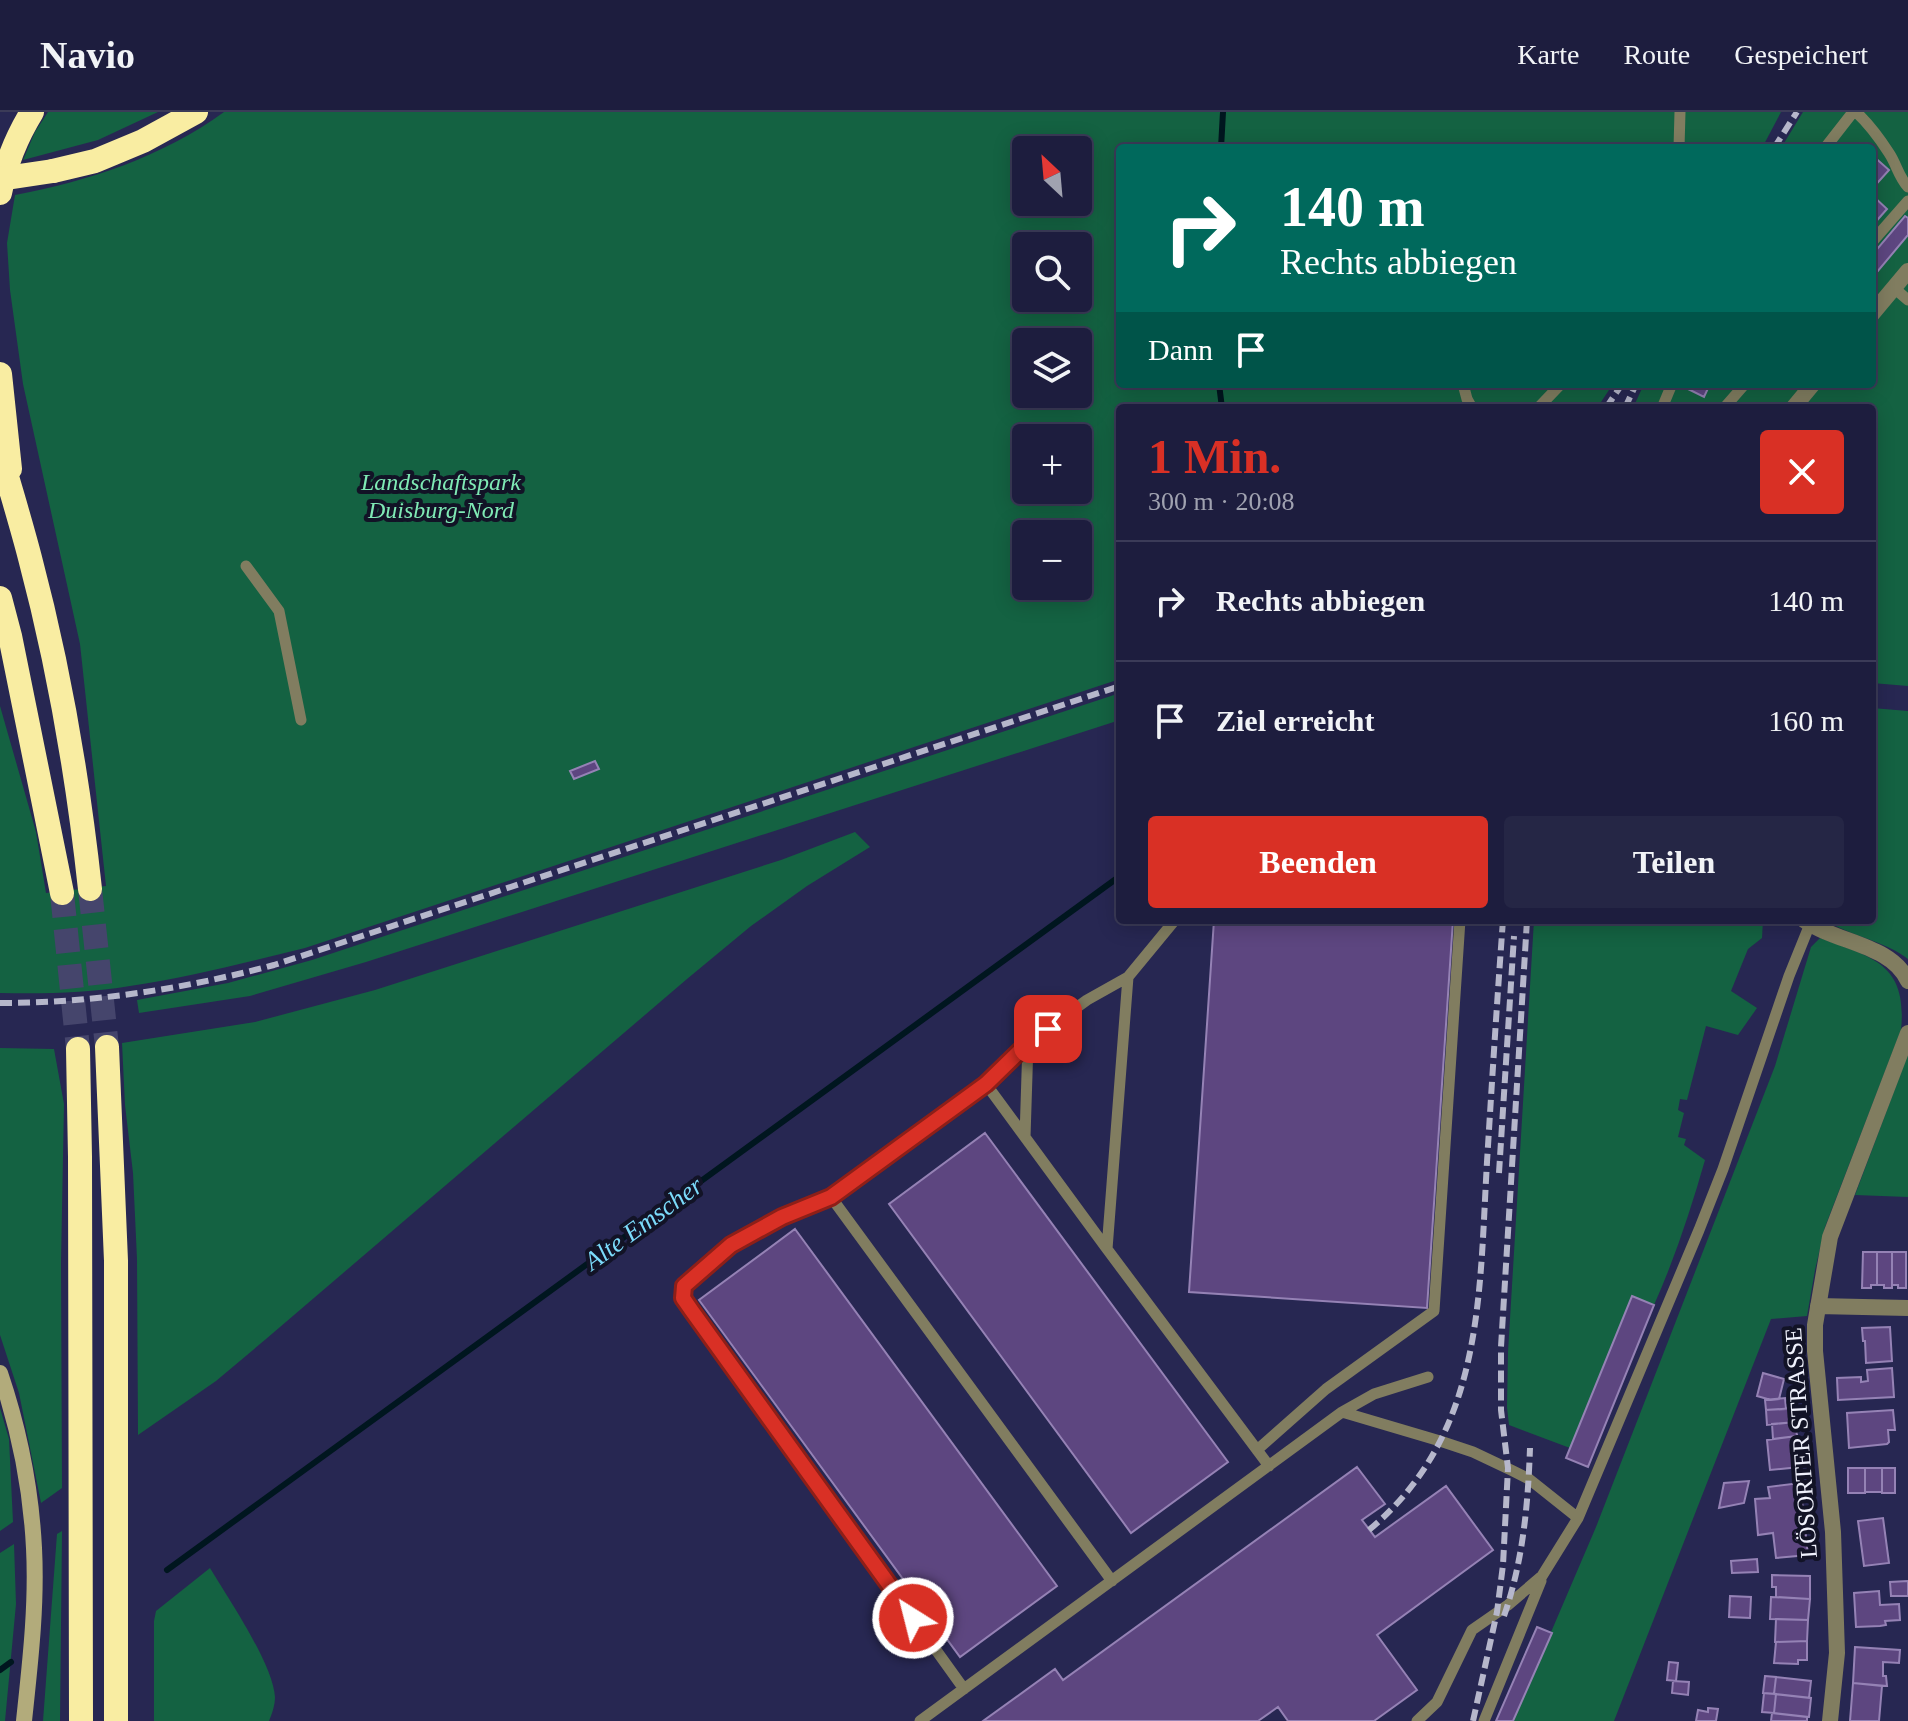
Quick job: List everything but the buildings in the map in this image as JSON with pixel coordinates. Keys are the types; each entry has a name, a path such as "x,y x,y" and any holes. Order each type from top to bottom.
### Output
{"highway":[{"path":"0,193 10,154 32,112"},
{"path":"0,179 95,161 143,141 196,112"},
{"path":"0,374 12,495"},
{"path":"0,452 53,656 80,806 90,889"},
{"path":"0,598 62,893"},
{"path":"107,1047 116,1261 116,1721"},
{"path":"78,1049 81,1721"}],"street":[{"path":"1876,309 1908,271"},
{"path":"1796,404 1810,388"},
{"path":"1812,924 1890,958 1908,981"},
{"name":"LÖSORTER STRASSE","path":"1830,1721 1837,1653 1833,1532 1815,1325 1830,1237 1908,1033"},
{"path":"1818,1306 1908,1308"},
{"path":"0,1373 14,1416 34,1550 24,1721"}],"lane":[{"path":"1679,144 1680,112"},
{"path":"1828,144 1854,112 1864,119 1891,155 1899,176 1908,187"},
{"path":"1876,237 1908,201"},
{"path":"1894,288 1908,300"},
{"path":"1542,404 1557,388"},
{"path":"1728,404 1742,388"},
{"path":"246,566 279,611 301,720"},
{"path":"964,1689 683,1298 684,1286 731,1245 782,1217 831,1197 986,1084 1028,1043 1087,1000 1128,977 1172,924"},
{"path":"1257,1450 1326,1389 1434,1311 1460,924"},
{"path":"1484,1721 1542,1576 1578,1518 1714,1193 1806,924"},
{"path":"1107,1249 1128,977"},
{"path":"1025,1138 1028,1043"},
{"path":"986,1084 1269,1466"},
{"path":"831,1197 1112,1581"},
{"path":"920,1721 1342,1412 1374,1394 1428,1377"},
{"path":"1342,1412 1440,1441 1496,1463 1529,1479 1578,1518"},
{"path":"1417,1721 1437,1702 1472,1630 1542,1576"}],"green space":[{"path":"48,112 158,112 98,140 23,160"},
{"name":"Landschaftspark Duisburg-Nord","path":"224,112 1781,112 1764,144 1116,144 1116,388 1610,388 1600,404 1116,404 1116,680 305,948 196,974 114,988 0,993 0,706 36,832 46,893 106,886 80,644 23,384 10,290 7,243 15,195 97,174 150,154"},
{"path":"1803,112 1908,112 1908,686 1876,683 1876,404 1635,404 1642,388 1876,388 1876,144 1783,144"},
{"path":"1116,694 1116,721 366,962 250,996 139,1013 137,1000 228,983 312,960"},
{"path":"1876,708 1908,711 1908,959 1833,924 1876,924"},
{"path":"855,832 870,847 751,926 216,1381 138,1435 137,1259 122,1043 255,1022 375,990 781,860"},
{"path":"1534,924 1763,924 1762,938 1748,949 1731,991 1757,1008 1738,1035 1706,1026 1687,1100 1680,1099 1678,1110 1684,1113 1678,1137 1686,1139 1684,1145 1705,1160 1676,1251 1654,1305 1632,1297 1570,1448 1509,1425 1508,1352"},
{"path":"1820,938 1855,951 1882,966 1892,976 1902,1007 1901,1030 1825,1227 1807,1316 1771,1319 1614,1721 1513,1721 1596,1527 1775,1066 1811,947"},
{"path":"0,1048 54,1049 64,1104 62,1488 41,1503 19,1393 0,1335"},
{"path":"1908,1054 1908,1197 1855,1195"},
{"path":"0,1408 9,1439 13,1522 0,1531"},
{"path":"62,1531 60,1721 43,1721 57,1534"},
{"path":"14,1544 16,1604 5,1721 0,1721 0,1553"},
{"path":"210,1568 267,1667 275,1697 269,1721 154,1721 156,1611"}],"waterway":[{"name":"Alte Emscher","path":"1221,144 1223,112"},
{"name":"Alte Emscher","path":"1220,388 1222,404"},
{"name":"Alte Emscher","path":"167,1570 1116,879"},
{"name":"Alte Emscher","path":"0,1670 11,1662"}],"tunnel":[{"path":"90,889 107,1047"},
{"path":"62,893 78,1049"}],"railway":[{"path":"1777,144 1797,112"},
{"path":"1609,404 1619,388"},
{"path":"1627,404 1634,388"},
{"path":"0,1003 138,993 274,965 1116,687"},
{"path":"1369,1530 1407,1492 1435,1451 1455,1407 1468,1361 1481,1263 1503,924"},
{"path":"1473,1721 1497,1612 1503,1565 1508,1468 1501,1410 1501,1347 1527,924"},
{"path":"1499,1173 1514,936"},
{"path":"1504,1616 1516,1575 1523,1533 1530,1448"}],"route":[{"path":"913,1618 683,1298 684,1286 731,1245 782,1217 831,1197 986,1084 1028,1043 1048,1029"}]}
